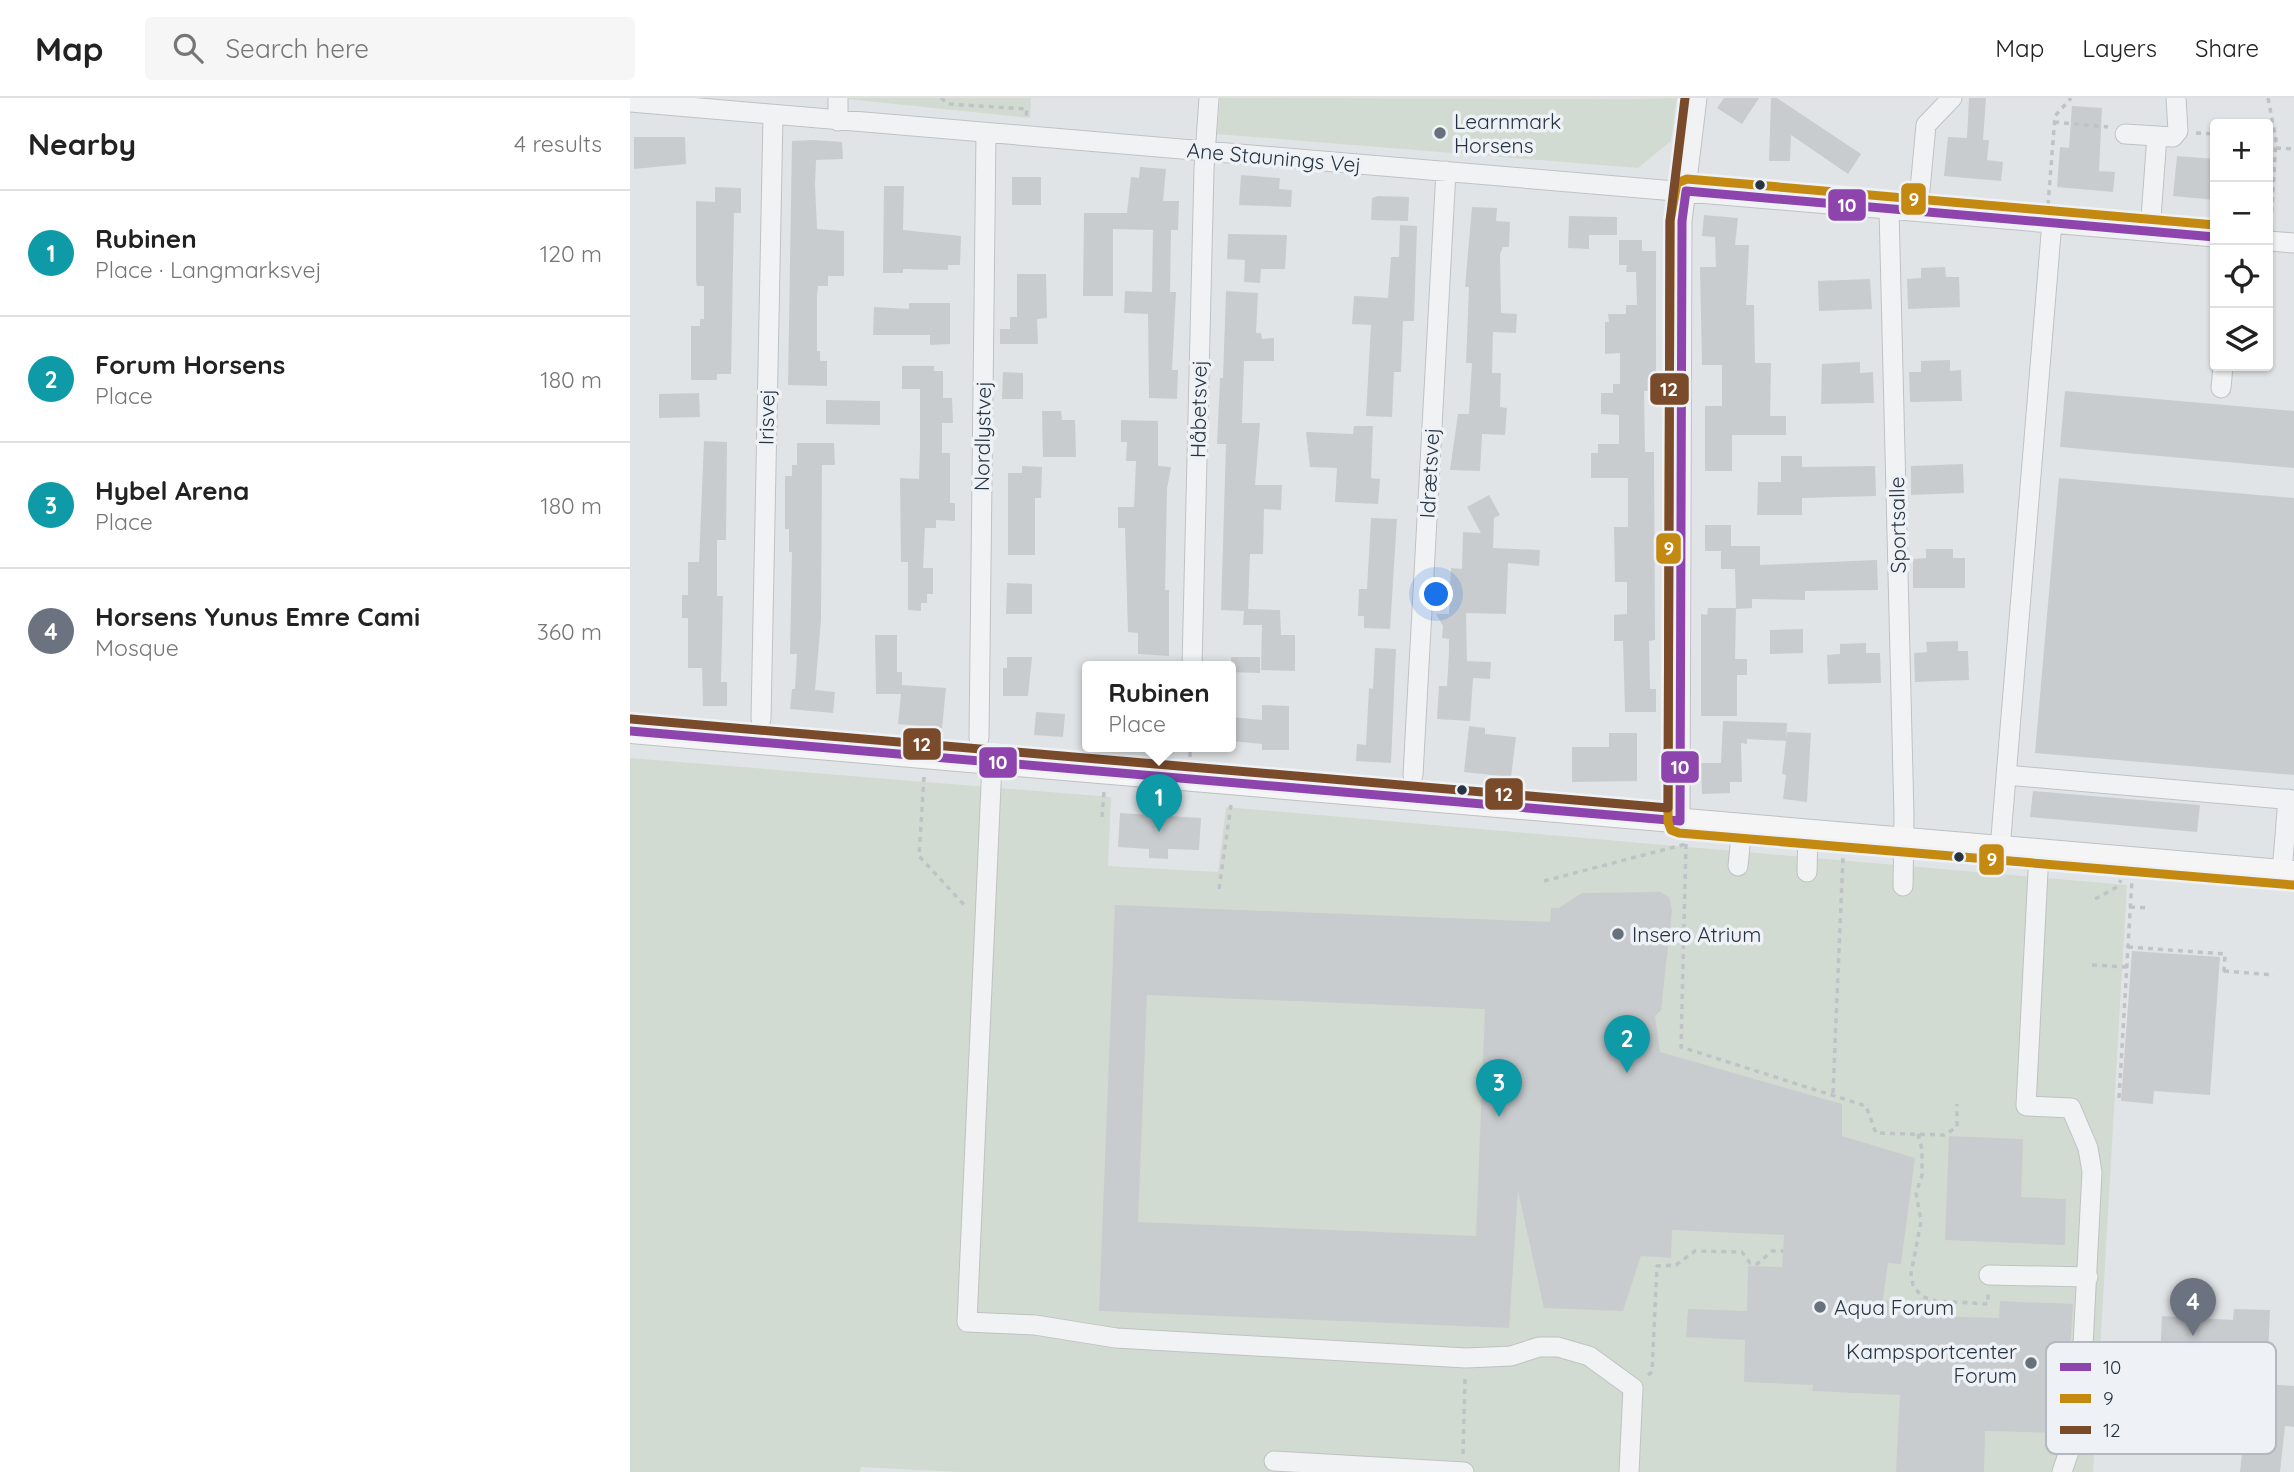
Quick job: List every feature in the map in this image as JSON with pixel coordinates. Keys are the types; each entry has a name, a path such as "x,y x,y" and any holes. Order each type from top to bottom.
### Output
{"main road":[{"path":"630,731 1235,783 1683,833 1742,826 1808,830 1904,841 2288,872"}],"street":[{"path":"838,98 838,121"},
{"name":"Håbetsvej","path":"1192,661 1205,152 1209,98"},
{"path":"1683,833 1682,221 1697,98"},
{"path":"1918,211 1926,125 1951,98"},
{"path":"2125,134 2172,137 2178,131 2176,98"},
{"name":"Ane Staunings Vej","path":"630,102 674,102 773,116 2210,237"},
{"name":"Irisvej","path":"761,719 773,116"},
{"name":"Nordlystvej","path":"979,738 986,133"},
{"path":"2150,231 2157,136"},
{"name":"Idrætsvej","path":"1413,775 1446,171"},
{"name":"Sportsalle","path":"1889,209 1903,886"},
{"path":"2000,849 2049,222"},
{"path":"2273,241 2294,243"},
{"path":"2221,388 2223,371"},
{"path":"992,763 967,1322 1035,1325 1116,1338 1457,1357 1511,1356 1539,1347 1558,1347 1589,1356 1633,1388 1629,1472"},
{"path":"2006,775 2291,799 2288,872"},
{"path":"1738,866 1742,826"},
{"path":"1807,872 1808,830"},
{"path":"2039,852 2026,1106 2071,1108 2088,1148 2092,1172 2084,1342"},
{"path":"1989,1275 2088,1278"},
{"path":"2062,1472 2068,1454"},
{"path":"1275,1461 1463,1471"}],"path":[{"path":"941,98 948,104 1027,108"},
{"path":"2049,222 2055,116 2071,98"},
{"path":"2268,98 2276,140 2273,188"},
{"path":"2054,122 2108,126 2125,134"},
{"path":"2276,148 2294,149"},
{"path":"925,758 919,856 985,928"},
{"path":"1219,889 1235,783"},
{"path":"1544,881 1683,833 1681,1047 1866,1106 1876,1133 1944,1135 1957,1127 1956,1104"},
{"path":"1833,1094 1844,833"},
{"path":"2095,899 2117,887 2133,860"},
{"path":"2119,1098 2133,860"},
{"path":"2130,907 2149,908"},
{"path":"2128,947 2140,950 2225,954 2222,971 2274,975"},
{"path":"2092,965 2127,967"},
{"path":"1918,1134 1922,1150 1922,1175 1916,1193 1922,1221 1911,1274 1913,1285 1921,1296 1935,1301 1988,1304 1989,1275"},
{"path":"1633,1388 1652,1372 1657,1266 1675,1265 1695,1251 1742,1252 1750,1263 1757,1264 1772,1251 1783,1251"},
{"path":"1463,1471 1465,1374"}],"shaded area":[{"path":"847,98 1031,98 1030,118 847,99"},
{"name":"Learnmark Horsens","path":"1220,98 1677,98 1671,141 1638,168 1217,134"},
{"path":"630,758 1111,797 1108,866 1218,872 1226,807 2127,885 2101,1342 2046,1342 2046,1454 2094,1454 2093,1472 959,1472 861,1467 860,1472 630,1472"}],"building":[{"path":"1724,98 1759,98 1742,124 1717,108"},
{"path":"1771,98 1777,98 1861,154 1848,174 1791,135 1790,161 1769,161"},
{"path":"1969,98 1986,98 1983,140 1989,140 1987,160 2003,162 2001,181 1944,176 1948,137 1967,138"},
{"path":"2072,106 2102,108 2099,171 2115,172 2113,192 2057,187 2060,147 2069,148"},
{"path":"634,137 685,137 686,164 634,169"},
{"path":"792,141 842,142 843,159 816,160 815,185 817,229 844,231 844,276 828,276 828,286 818,286 817,351 820,351 820,361 827,361 827,386 788,385"},
{"path":"2177,156 2210,159 2210,200 2173,196"},
{"path":"1140,167 1166,169 1163,201 1179,201 1178,230 1171,230 1170,292 1176,292 1172,370 1178,370 1177,399 1149,398 1148,314 1124,313 1125,291 1152,292 1153,230 1113,229 1113,296 1083,296 1084,213 1127,213 1131,177 1139,178"},
{"path":"1241,175 1280,178 1279,189 1292,190 1291,207 1239,205"},
{"path":"1012,177 1041,177 1041,205 1012,205"},
{"path":"884,186 904,186 903,230 961,236 960,265 948,265 948,270 903,269 903,273 883,273"},
{"path":"715,187 741,188 741,213 734,213 731,374 717,374 717,380 691,380 691,326 700,326 700,319 704,319 704,286 697,286 696,281 696,201 715,202"},
{"path":"1409,197 1408,221 1371,220 1372,198"},
{"path":"1472,207 1497,208 1496,221 1510,222 1509,247 1503,247 1500,254 1501,313 1517,314 1516,333 1493,332 1492,373 1501,373 1500,407 1507,408 1505,435 1482,434 1480,471 1450,470 1458,414 1469,414 1472,363 1466,363 1469,287 1465,287"},
{"path":"1704,215 1738,218 1735,245 1749,245 1746,305 1754,305 1755,363 1771,363 1770,416 1786,416 1786,435 1732,435 1732,471 1705,471 1705,406 1722,406 1722,365 1702,365 1700,267 1716,267 1715,237 1702,236"},
{"path":"1569,216 1617,217 1617,235 1589,235 1589,249 1568,248"},
{"path":"1400,225 1417,226 1414,321 1403,321 1401,372 1394,372 1392,417 1366,416 1371,325 1352,324 1354,296 1388,298 1391,257 1399,257"},
{"path":"1228,234 1287,235 1285,269 1261,269 1260,283 1244,282 1245,260 1227,259"},
{"path":"1619,240 1642,240 1642,251 1656,251 1656,391 1644,391 1645,452 1654,452 1655,640 1649,641 1650,689 1656,689 1656,712 1625,712 1623,641 1614,641 1614,615 1627,614 1627,582 1615,582 1614,527 1628,527 1628,478 1591,478 1591,453 1598,453 1598,444 1619,444 1619,415 1601,414 1601,393 1613,393 1613,384 1620,384 1620,353 1605,354 1605,322 1609,322 1608,314 1626,314 1626,305 1637,305 1636,272 1626,272 1627,265 1619,265"},
{"path":"1945,267 1946,277 1959,277 1960,307 1908,309 1907,279 1921,278 1921,268"},
{"path":"1017,274 1046,274 1047,318 1037,319 1038,344 1000,344 1000,329 1010,329 1010,317 1017,317"},
{"path":"1870,279 1872,309 1819,311 1818,281"},
{"path":"1226,291 1258,293 1256,333 1261,333 1262,339 1274,338 1274,361 1244,361 1242,423 1260,423 1255,485 1282,485 1281,510 1264,509 1263,554 1250,554 1248,609 1280,610 1281,635 1295,635 1295,671 1261,670 1262,625 1243,625 1244,611 1221,610 1226,444 1217,444 1220,378 1223,378"},
{"path":"909,303 950,303 950,344 930,345 930,335 873,335 874,307 909,309"},
{"path":"1950,360 1950,371 1961,370 1962,401 1910,402 1909,372 1921,372 1921,361"},
{"path":"1860,362 1860,373 1873,372 1874,403 1821,404 1822,364"},
{"path":"902,366 934,366 934,371 943,371 943,398 952,398 953,423 942,423 942,453 950,453 950,503 955,503 955,521 936,520 936,528 925,528 923,568 933,568 933,594 927,594 927,603 921,603 921,611 908,610 908,562 901,562 900,478 919,479 920,389 902,389"},
{"path":"1003,372 1023,373 1023,399 1002,399"},
{"path":"2065,391 2294,411 2294,468 2060,447"},
{"path":"699,393 700,417 659,418 659,394"},
{"path":"826,400 880,401 880,425 826,424"},
{"path":"1042,411 1061,411 1062,420 1075,420 1076,457 1043,457"},
{"path":"1121,420 1158,421 1158,466 1171,467 1167,489 1165,590 1169,590 1169,656 1138,654 1138,633 1128,632 1125,528 1118,528 1118,507 1134,507 1136,461 1126,461 1127,442 1121,442"},
{"path":"1354,426 1373,426 1371,478 1380,479 1378,504 1335,502 1337,468 1310,467 1306,432 1353,434"},
{"path":"704,441 727,442 726,540 717,540 717,596 723,596 721,682 727,682 727,706 703,706 702,668 688,668 688,618 682,618 682,595 688,595 688,562 699,562"},
{"path":"797,443 834,443 835,465 822,465 821,620 815,690 835,692 833,713 790,709 792,689 795,689 797,654 790,654 792,552 789,552 789,529 785,529 785,476 792,476 792,465 797,465"},
{"path":"1781,456 1802,456 1802,467 1875,466 1876,496 1802,498 1802,515 1757,515 1758,482 1781,482"},
{"path":"1963,464 1964,493 1911,495 1911,466"},
{"path":"1022,466 1042,467 1041,498 1035,498 1035,555 1008,555 1008,473 1022,473"},
{"path":"2059,478 2294,498 2294,775 2035,753"},
{"path":"1489,495 1500,515 1494,518 1493,548 1540,550 1539,566 1508,563 1506,614 1466,613 1467,661 1491,662 1490,679 1473,678 1470,721 1437,719 1439,686 1447,686 1449,639 1442,638 1443,626 1436,614 1449,614 1451,568 1462,569 1463,532 1481,533 1467,507"},
{"path":"1371,518 1397,519 1390,629 1364,628 1364,616 1358,616 1359,589 1367,589"},
{"path":"1705,525 1731,525 1731,546 1760,546 1760,565 1877,560 1878,590 1805,591 1805,600 1752,599 1752,608 1736,609 1735,659 1747,659 1747,675 1737,675 1737,716 1701,716 1701,614 1707,615 1708,608 1736,608 1735,569 1721,569 1721,551 1705,551"},
{"path":"1926,549 1953,549 1953,558 1965,558 1965,588 1913,588 1913,559 1926,558"},
{"path":"1007,583 1032,584 1032,614 1006,614"},
{"path":"1803,629 1803,653 1770,654 1770,630"},
{"path":"875,635 897,635 897,672 902,672 902,685 946,688 942,728 898,724 901,694 876,694"},
{"path":"1958,641 1958,651 1968,651 1969,680 1915,682 1914,653 1927,652 1926,642"},
{"path":"1866,643 1866,653 1880,653 1881,683 1828,684 1827,655 1840,654 1840,644"},
{"path":"1375,648 1396,649 1391,763 1356,761 1357,744 1366,745 1369,688 1373,689"},
{"path":"1007,657 1032,657 1028,696 1003,696 1003,668 1007,668"},
{"path":"1231,657 1260,657 1260,673 1236,672 1236,661 1231,661"},
{"path":"1262,705 1289,706 1289,750 1262,750 1262,744 1236,741 1236,717 1262,720"},
{"path":"1036,712 1065,714 1063,737 1034,735"},
{"path":"1723,721 1787,723 1786,740 1787,732 1811,733 1807,802 1783,799 1786,775 1782,774 1786,741 1747,739 1747,744 1741,743 1742,782 1730,782 1730,793 1702,794 1701,763 1721,763"},
{"path":"1469,726 1485,728 1485,734 1516,737 1511,777 1464,772"},
{"path":"1609,733 1637,733 1637,781 1572,782 1572,747 1609,747"},
{"path":"2033,791 2200,805 2197,832 2030,817"},
{"path":"1120,813 1201,818 1199,850 1168,849 1168,859 1149,858 1149,849 1118,847"},
{"path":"1660,892 1669,897 1672,910 1661,1010 1655,1016 1660,1052 1842,1104 1842,1136 1915,1158 1901,1264 1888,1263 1883,1300 1894,1301 1892,1315 1999,1318 2000,1301 2073,1304 2071,1342 2046,1342 2046,1433 1985,1431 1984,1472 1896,1472 1900,1395 1812,1391 1813,1385 1744,1382 1745,1340 1686,1337 1688,1309 1747,1311 1748,1266 1782,1267 1784,1235 1672,1230 1671,1258 1641,1256 1623,1311 1544,1308 1518,1191 1509,1328 1099,1311 1115,905 1550,922 1551,908 1559,908 1582,893","holes":["1147,995 1485,1009 1476,1236 1138,1222"]},
{"path":"2132,951 2220,957 2210,1095 2154,1091 2153,1104 2121,1101"},
{"path":"1949,1136 2023,1139 2021,1197 2066,1199 2065,1245 1945,1240"},
{"path":"2234,1309 2270,1310 2269,1342 2161,1342 2162,1316 2233,1320"},
{"path":"2276,1385 2294,1386 2294,1427 2285,1426 2280,1472 2240,1472 2242,1454 2276,1454"}],"transit line":[{"name":"12","path":"631,719 1668,808 1670,221 1685,98"},
{"name":"9","path":"2210,225 1687,179 1677,183 1670,221 1668,822 1671,830 1679,833 2293,885"},
{"name":"10","path":"630,731 1680,821 1682,221 1686,191 2210,237"}],"place":[{"name":"Learnmark Horsens","path":"1440,133"},
{"name":"Rubinen","path":"1159,832"},
{"name":"Insero Atrium","path":"1618,934"},
{"name":"Forum Horsens","path":"1627,1073"},
{"name":"Hybel Arena","path":"1499,1117"},
{"name":"Aqua Forum","path":"1820,1307"},
{"name":"Horsens Yunus Emre Cami","path":"2193,1336"},
{"name":"Kampsportcenter Forum","path":"2031,1363"}]}
